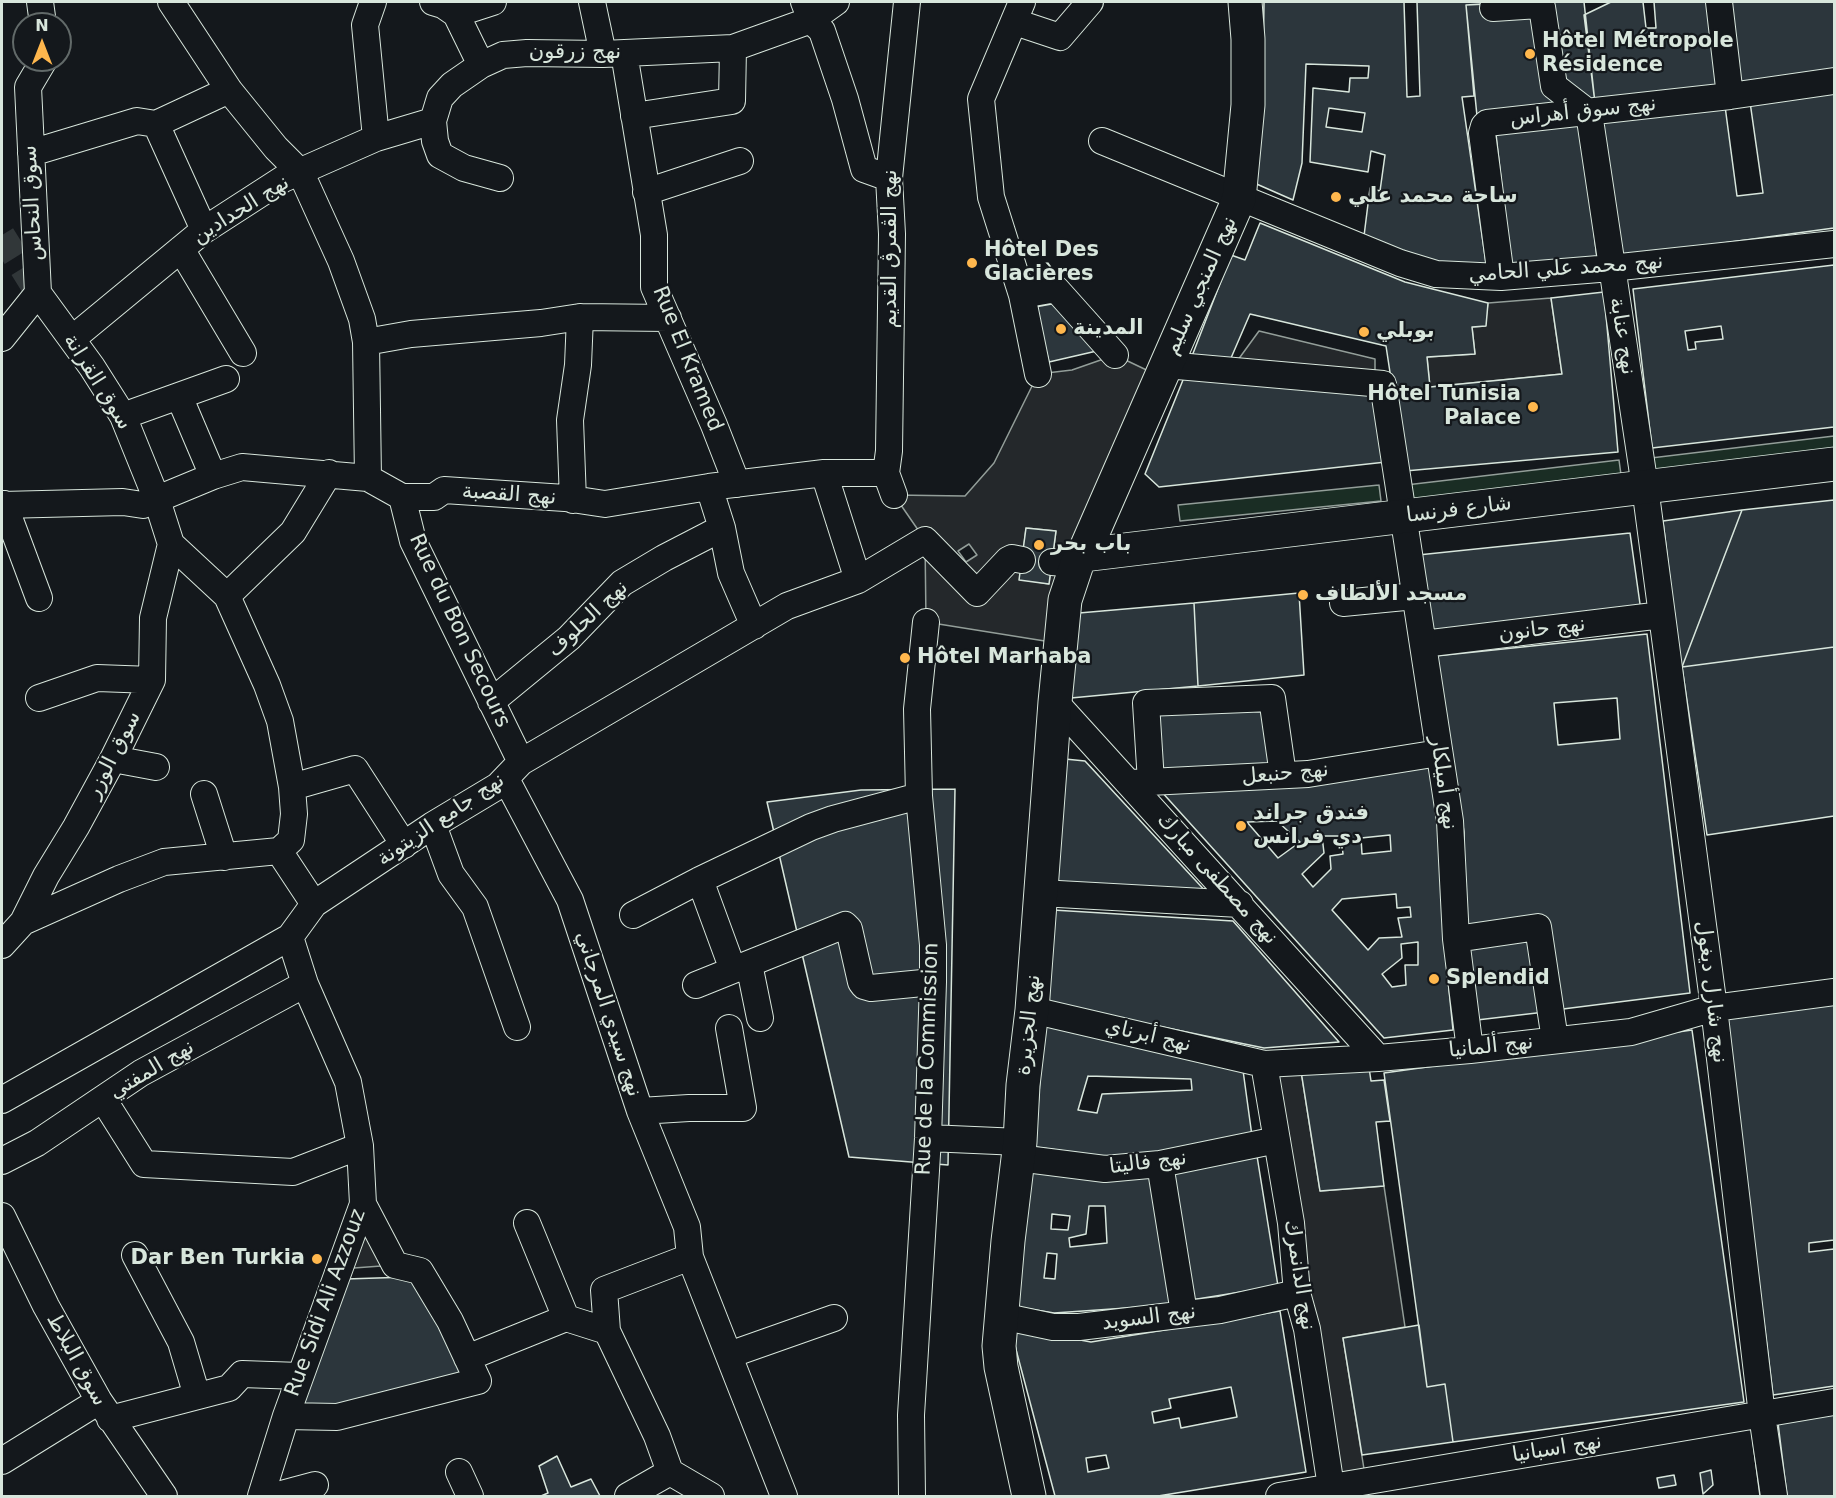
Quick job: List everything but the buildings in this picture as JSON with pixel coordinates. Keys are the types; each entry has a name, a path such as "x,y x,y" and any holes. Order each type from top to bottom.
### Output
{"main road":[{"name":"نهج المنجي سليم","path":"1071,560 1166,365 1239,199 1248,105 1248,39 1245,2"},
{"name":"شارع فرنسا","path":"1071,560 1402,516 1834,464"},
{"name":"نهج الجزيرة","path":"1029,1497 1001,1367 999,1346 1032,1010 1055,702 1071,560"}],"street":[{"path":"171,2 229,90 276,148 301,173 341,261 362,319 366,342 368,478"},
{"path":"373,2 365,25 376,138"},
{"path":"433,2 443,5 456,14 481,65"},
{"path":"456,14 493,2"},
{"name":"Rue El Kramed","path":"592,2 614,54 634,116 654,235 654,287 737,484"},
{"name":"نهج زرقون","path":"500,178 464,168 440,155 435,141 434,122 440,98 452,85 481,65 503,55 527,53 614,54 733,48 807,11 836,2"},
{"name":"نهج الڨمرڨ القديم","path":"890,484 892,234 889,178 907,2"},
{"path":"1038,374 1022,295 991,197 981,99 1019,11 1060,37 1090,2"},
{"path":"1719,2 1730,96"},
{"path":"1493,8 1539,5 1542,7 1554,86 1589,113"},
{"path":"807,11 822,31 864,170 889,178"},
{"path":"634,116 732,101 733,48"},
{"name":"سوق النحاس","path":"37,72 28,87 38,293"},
{"name":"نهج سوق أهراس","path":"1501,278 1482,133 1484,126 1491,121 1589,113 1834,81"},
{"path":"31,153 137,121 156,124 229,90"},
{"name":"نهج عنابة","path":"1589,113 1645,487"},
{"name":"نهج الحدادين","path":"72,339 204,230 283,180 376,138 434,122"},
{"path":"156,124 204,230"},
{"name":"نهج محمد علي الحامي","path":"1102,141 1239,199 1400,263 1436,274 1501,278 1834,244"},
{"path":"646,192 740,161"},
{"path":"181,249 243,353"},
{"path":"1022,295 1056,289 1115,355"},
{"path":"2,338 38,293"},
{"name":"سوق القرانة","path":"38,293 72,339 123,416 157,500 171,544"},
{"path":"366,342 411,334 541,323 580,317 668,318"},
{"path":"573,500 570,420 578,365 580,317"},
{"name":"نهج أميلكار","path":"1166,365 1383,384 1450,820 1456,939 1470,1050"},
{"path":"123,416 226,379"},
{"path":"179,396 213,476"},
{"name":"نهج القصبة","path":"3,504 123,502 143,505 213,476 242,467 368,478 402,497 434,497 444,490 605,504 710,487 824,473 890,484"},
{"path":"227,596 293,531 329,473"},
{"path":"824,473 858,580"},
{"path":"710,487 722,528 731,573 754,626"},
{"name":"نهج شارل ديغول","path":"1645,487 1714,1008 1762,1415 1774,1497"},
{"name":"Rue du Bon Secours","path":"402,497 413,541 491,702 514,770"},
{"path":"3,504 39,598"},
{"name":"نهج الحلوف","path":"491,702 569,638 622,583 722,528"},
{"name":"نهج جامع الزيتونة","path":"2,1100 290,937 314,904 433,825 498,786 514,770 787,606 858,580 925,540 977,593 1008,560 1012,558 1022,560"},
{"path":"23,922 119,879 164,862 279,851 291,840 294,814 292,787 280,721 267,685 227,596 171,544"},
{"name":"سوق الوزر","path":"2,945 23,922 46,876 113,759 152,680 153,618 171,544"},
{"path":"1343,603 1415,596"},
{"name":"نهج حانون","path":"1423,644 1662,615"},
{"name":"Rue de la Commission","path":"912,1497 911,1415 928,1138 933,982 933,945 919,796 917,710 926,622"},
{"path":"39,698 97,678 152,680"},
{"path":"1140,783 1146,703 1272,698 1283,775"},
{"name":"نهج مصطفى مبارك","path":"1055,702 1140,783 1240,904 1378,1058"},
{"name":"نهج حنبعل","path":"1140,783 1308,774 1439,753"},
{"path":"113,759 156,768"},
{"path":"292,787 355,769 404,846"},
{"name":"نهج سيدي المرجاني","path":"514,770 570,900 640,1111 687,1227 690,1257 784,1497"},
{"path":"204,794 224,857"},
{"path":"633,915 700,880 812,827 833,819 919,796"},
{"path":"433,825 451,874 475,907 517,1027"},
{"path":"279,851 314,904"},
{"path":"700,880 741,967 760,1018"},
{"path":"1040,893 1240,904"},
{"path":"696,985 844,925 849,928 861,982 864,986 871,988 933,982"},
{"path":"1456,939 1538,927 1555,1040"},
{"name":"Rue Sidi Ali Azzouz","path":"261,1497 286,1416 363,1204 360,1146 348,1082 305,984 290,937"},
{"name":"نهج المفتي","path":"2,1161 37,1143 141,1073 305,984"},
{"name":"نهج ألمانيا","path":"1264,1064 1470,1050 1631,1032 1714,1008 1834,992"},
{"name":"نهج أبرناي","path":"1032,1010 1264,1064"},
{"path":"640,1111 743,1108 729,1028"},
{"name":"نهج الدانمرك","path":"1264,1064 1290,1222 1297,1293 1307,1329 1331,1486"},
{"path":"103,1099 144,1164 293,1172 360,1146"},
{"name":"نهج فاليتا","path":"928,1138 1019,1150 1105,1170 1160,1164 1277,1140"},
{"path":"1160,1164 1184,1313"},
{"path":"286,1416 337,1417 478,1381 450,1321 420,1271 395,1265 363,1204"},
{"name":"سوق البلاط","path":"2,1218 46,1306 104,1410 164,1497"},
{"path":"527,1223 566,1318"},
{"path":"135,1255 181,1342 197,1396"},
{"path":"690,1257 604,1290 607,1331 657,1436 670,1472 711,1497"},
{"name":"نهج السويد","path":"1001,1316 1053,1327 1079,1327 1248,1305 1297,1293"},
{"path":"467,1358 566,1318 607,1331"},
{"path":"729,1355 834,1318"},
{"path":"2,1461 104,1410 197,1396 229,1388 242,1374 300,1376"},
{"name":"نهج اسبانيا","path":"1287,1496 1331,1486 1834,1402"},
{"path":"459,1472 471,1497"},
{"path":"628,1497 670,1472"},
{"path":"274,1497 315,1485"}],"green space":[{"path":"1834,436 1834,457 1653,478 1651,458"},
{"path":"1619,460 1622,482 1408,507 1406,485"},
{"path":"1379,485 1381,501 1180,521 1178,505"}],"shaded area":[{"path":"1551,298 1562,374 1430,387 1427,357 1475,354 1472,327 1485,326 1488,303"},
{"path":"1259,331 1375,359 1375,388 1227,375"},
{"path":"1115,355 1157,375 1051,642 926,622 925,540 894,495 965,496 994,463 1038,374 1072,370","holes":["1026,528 1056,531 1049,584 1020,579","969,544 977,555 966,562 958,551"]},
{"path":"1301,1071 1320,1191 1384,1186 1405,1327 1343,1338 1364,1469 1337,1473 1274,1075"},
{"path":"363,1204 395,1265 340,1269"}],"tunnel":[{"path":"2,235 38,293"}],"place":[{"name":"Hôtel Métropole Résidence","path":"1530,54"},
{"name":"ساحة محمد علي","path":"1336,197"},
{"name":"Hôtel Des Glacières","path":"972,263"},
{"name":"المدينة","path":"1061,329"},
{"name":"بوبلي","path":"1364,332"},
{"name":"Hôtel Tunisia Palace","path":"1533,407"},
{"name":"باب بحر","path":"1039,545"},
{"name":"مسجد الألطاف","path":"1303,595"},
{"name":"Hôtel Marhaba","path":"905,658"},
{"name":"فندق جراند دي فرانس","path":"1241,826"},
{"name":"Splendid","path":"1434,979"},
{"name":"Dar Ben Turkia","path":"317,1259"}]}
